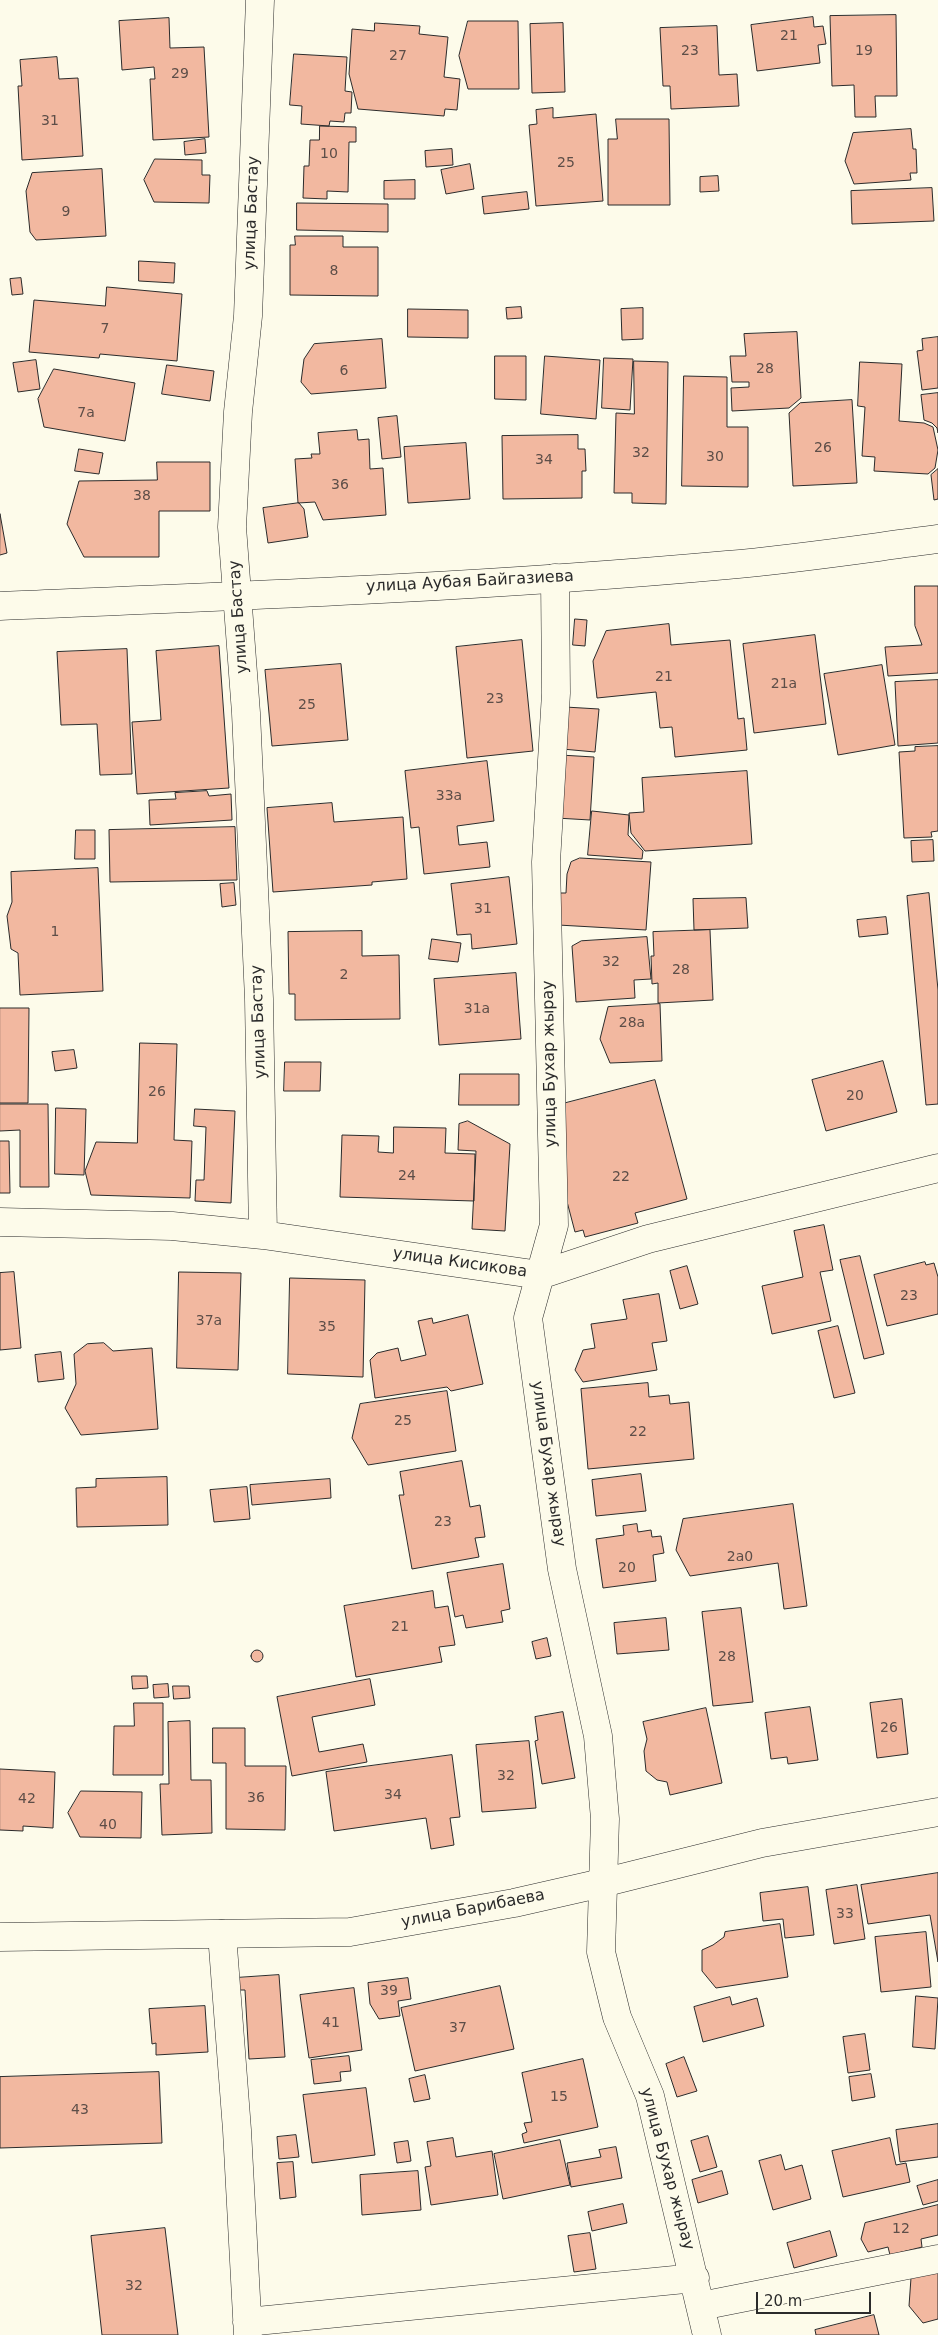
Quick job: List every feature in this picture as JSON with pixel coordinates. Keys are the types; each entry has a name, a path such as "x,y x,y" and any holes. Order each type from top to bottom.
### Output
{"street":[{"name":"улица Бастау","path":"260,0 248,316 238,412 232,527 246,713 259,989 263,1235"},
{"name":"улица Аубая Байгазиева","path":"0,606 236,596 555,578 728,565 938,539"},
{"name":"улица Бухар жырау","path":"555,578 556,693 546,862 554,1226 528,1318 562,1570 598,1736 606,1819 602,1884 601,1952 617,2017 650,2096 695,2278 707,2335"},
{"name":"улица Кисикова","path":"0,1222 172,1226 263,1235 540,1275 648,1239 938,1168"},
{"name":"улица Барибаева","path":"0,1937 350,1932 514,1903 602,1884 762,1842 938,1812"},
{"path":"222,1934 237,2130 248,2329 695,2278"},
{"path":"700,2306 938,2260"}],"building":[{"path":"896,15 897,96 875,96 876,117 855,117 854,85 832,86 830,16"},
{"path":"813,17 814,27 823,26 826,44 818,45 820,63 757,71 751,25"},
{"path":"169,18 170,48 204,47 209,137 153,140 150,79 155,79 154,67 122,70 119,21"},
{"path":"468,21 518,21 519,89 468,89 459,56"},
{"path":"375,23 420,26 419,34 448,37 444,77 460,79 457,110 445,109 444,116 358,109 349,74 352,29 374,31"},
{"path":"563,23 565,92 532,93 530,24"},
{"path":"717,26 719,75 737,74 739,106 671,109 670,86 663,86 660,28"},
{"path":"294,54 347,57 345,91 352,92 351,113 345,113 344,122 330,121 329,126 301,124 302,106 290,105"},
{"path":"57,57 59,79 78,78 83,156 22,160 18,86 22,86 20,60"},
{"path":"553,108 553,118 596,114 603,201 536,206 529,125 537,124 536,110"},
{"path":"616,119 669,119 670,205 608,205 608,139 617,139"},
{"path":"320,126 356,127 356,142 349,142 348,192 327,191 327,199 303,198 304,166 309,166 310,140 319,140"},
{"path":"911,129 913,149 916,149 917,173 910,173 911,180 854,184 845,161 853,133"},
{"path":"205,139 206,153 185,155 184,142"},
{"path":"452,149 453,165 426,167 425,151"},
{"path":"155,159 202,160 202,175 210,175 209,203 154,202 144,180"},
{"path":"470,164 474,189 446,194 441,170"},
{"path":"102,169 106,236 36,240 30,232 26,191 32,173"},
{"path":"718,176 719,191 700,192 700,177"},
{"path":"415,180 415,199 384,199 384,181"},
{"path":"932,188 934,221 852,224 851,191"},
{"path":"527,192 529,209 484,214 482,197"},
{"path":"297,203 388,204 388,232 297,230"},
{"path":"295,236 343,236 343,247 378,247 378,296 290,295 290,245 295,245"},
{"path":"139,261 175,263 174,283 139,281"},
{"path":"21,278 23,294 12,295 10,279"},
{"path":"107,287 182,294 177,361 100,354 99,358 29,352 34,300 105,306"},
{"path":"521,307 522,318 507,319 506,308"},
{"path":"643,308 643,339 622,340 621,309"},
{"path":"408,309 468,310 468,338 408,337"},
{"path":"797,332 801,398 789,408 732,411 731,388 749,387 749,382 732,382 730,356 746,356 744,334"},
{"path":"938,337 938,388 922,390 917,351 923,350 922,339"},
{"path":"382,339 386,388 311,394 301,382 304,359 314,344"},
{"path":"495,356 526,356 526,400 495,399"},
{"path":"545,356 600,360 596,419 541,414"},
{"path":"604,358 633,359 630,410 602,408"},
{"path":"36,360 40,389 18,392 13,363"},
{"path":"634,361 668,362 666,504 632,503 632,493 614,493 616,413 634,414"},
{"path":"860,362 902,364 899,421 924,423 933,427 938,450 935,468 928,474 874,471 875,457 862,456 865,407 858,406"},
{"path":"167,365 214,371 210,401 162,394"},
{"path":"54,369 135,383 125,441 44,427 38,399"},
{"path":"684,376 727,377 727,427 748,427 748,487 682,486"},
{"path":"938,393 938,433 937,428 932,423 924,420 921,395"},
{"path":"852,400 857,483 793,486 789,413 800,403"},
{"path":"397,416 401,457 382,459 378,418"},
{"path":"357,430 358,440 369,439 370,469 383,468 386,515 323,520 315,502 298,503 295,459 312,458 311,454 320,454 318,433"},
{"path":"578,435 578,449 585,449 586,471 582,471 582,498 503,499 502,436"},
{"path":"466,443 470,499 408,503 404,447"},
{"path":"79,449 103,453 99,474 75,471"},
{"path":"157,462 210,462 210,511 159,511 159,557 84,557 67,524 79,481 157,480"},
{"path":"938,469 938,499 934,500 931,475"},
{"path":"299,503 304,509 308,537 268,543 263,508"},
{"path":"0,514 7,553 0,555"},
{"path":"915,586 938,586 938,673 888,676 885,647 922,645 915,626"},
{"path":"575,619 587,620 585,646 573,645"},
{"path":"669,624 671,645 730,640 738,719 744,718 747,750 675,757 672,727 660,728 656,692 597,698 593,661 606,631"},
{"path":"815,635 826,724 754,733 743,644"},
{"path":"522,640 533,751 467,758 456,647"},
{"path":"219,646 229,788 137,794 132,722 161,720 156,651"},
{"path":"127,649 132,774 100,775 97,724 61,725 57,652"},
{"path":"341,664 348,740 272,746 265,670"},
{"path":"882,665 895,745 838,755 824,674"},
{"path":"938,680 938,743 898,746 895,682"},
{"path":"565,707 599,709 595,752 562,749"},
{"path":"938,746 938,831 931,832 932,837 904,838 899,752 915,751 915,747"},
{"path":"560,755 594,757 590,820 556,818"},
{"path":"487,761 494,821 457,826 459,845 487,842 490,867 424,874 419,827 411,828 405,771"},
{"path":"747,771 752,844 645,851 631,833 629,813 644,812 642,778"},
{"path":"207,791 209,796 231,794 232,820 150,825 149,800 176,799 175,793"},
{"path":"332,803 334,822 403,817 407,879 372,882 372,885 273,892 267,808"},
{"path":"592,811 629,815 628,835 643,851 642,859 588,855"},
{"path":"235,827 237,880 110,882 109,830"},
{"path":"76,830 95,830 95,859 75,859"},
{"path":"933,840 934,861 912,862 911,841"},
{"path":"580,858 651,862 646,930 558,925 560,893 566,893 567,874 571,862"},
{"path":"98,868 103,991 20,995 18,953 11,949 7,916 12,902 11,872"},
{"path":"509,877 517,944 472,949 471,934 457,935 451,884"},
{"path":"234,883 236,905 222,907 220,884"},
{"path":"929,893 938,990 938,1104 926,1105 907,896"},
{"path":"746,898 748,928 694,930 693,899"},
{"path":"886,917 888,934 859,937 857,920"},
{"path":"710,930 713,1000 658,1003 658,983 652,984 651,956 654,956 653,932"},
{"path":"362,931 362,956 399,955 400,1019 295,1020 295,994 289,994 288,932"},
{"path":"647,937 651,979 634,980 635,998 576,1002 572,946 581,941"},
{"path":"432,939 461,943 458,962 429,959"},
{"path":"516,973 521,1039 439,1045 434,979"},
{"path":"660,1004 662,1061 610,1063 600,1039 608,1007"},
{"path":"0,1008 29,1008 28,1103 0,1103"},
{"path":"140,1043 177,1044 174,1140 192,1141 190,1198 91,1195 85,1171 96,1142 137,1143"},
{"path":"74,1050 77,1068 55,1071 52,1052"},
{"path":"883,1061 897,1112 826,1131 812,1080"},
{"path":"285,1062 321,1062 320,1091 284,1091"},
{"path":"460,1074 519,1074 519,1105 459,1105"},
{"path":"655,1080 687,1199 635,1213 638,1223 585,1237 583,1230 575,1232 555,1156 562,1104"},
{"path":"0,1104 48,1104 49,1187 20,1187 20,1130 0,1131"},
{"path":"56,1108 86,1109 84,1175 55,1174"},
{"path":"195,1109 235,1111 231,1203 195,1201 196,1180 204,1180 206,1127 194,1126"},
{"path":"468,1121 510,1144 505,1231 472,1229 476,1151 458,1150 459,1124"},
{"path":"394,1127 446,1128 445,1153 475,1154 474,1201 340,1197 342,1135 379,1136 378,1152 393,1153"},
{"path":"0,1141 9,1141 10,1193 0,1193"},
{"path":"824,1225 833,1270 820,1272 831,1321 772,1334 762,1286 803,1277 794,1231"},
{"path":"860,1256 884,1354 864,1359 840,1260"},
{"path":"925,1262 926,1265 934,1263 938,1277 938,1314 887,1326 874,1275"},
{"path":"687,1266 698,1304 680,1309 670,1271"},
{"path":"14,1272 21,1348 0,1350 0,1273"},
{"path":"179,1272 241,1273 238,1370 177,1368"},
{"path":"290,1278 365,1280 363,1377 288,1374"},
{"path":"659,1294 667,1341 652,1343 657,1370 583,1382 575,1370 583,1350 595,1348 591,1324 627,1319 623,1300"},
{"path":"468,1315 483,1384 451,1391 447,1387 375,1398 370,1360 377,1353 398,1348 401,1361 426,1355 418,1321 432,1318 433,1323"},
{"path":"838,1326 855,1393 834,1398 818,1331"},
{"path":"104,1343 113,1351 152,1348 158,1429 81,1435 65,1408 76,1384 74,1354 87,1344"},
{"path":"61,1352 64,1379 38,1382 35,1355"},
{"path":"648,1383 649,1397 669,1395 670,1404 689,1402 694,1459 588,1469 581,1389"},
{"path":"447,1391 456,1451 368,1465 352,1438 360,1404"},
{"path":"462,1461 470,1507 480,1505 485,1537 475,1538 479,1557 412,1569 399,1495 404,1495 400,1472"},
{"path":"641,1474 646,1511 596,1516 592,1480"},
{"path":"167,1477 168,1525 77,1527 76,1488 96,1487 96,1479"},
{"path":"330,1479 331,1498 252,1505 250,1485"},
{"path":"247,1487 250,1519 214,1522 210,1490"},
{"path":"793,1504 807,1606 784,1609 778,1563 690,1576 676,1550 683,1519"},
{"path":"637,1524 638,1532 651,1530 652,1537 661,1536 664,1553 653,1555 656,1581 603,1588 596,1539 624,1535 623,1526"},
{"path":"503,1564 510,1609 501,1611 503,1622 466,1628 463,1615 455,1617 447,1573"},
{"path":"433,1591 435,1608 448,1606 455,1645 439,1647 442,1662 356,1677 344,1606"},
{"path":"741,1608 753,1702 713,1706 702,1612"},
{"path":"666,1618 669,1650 617,1654 614,1623"},
{"path":"547,1638 551,1656 536,1659 532,1642"},
{"path":"259,1650 262,1651 262,1661 255,1662 252,1661 251,1654 252,1651"},
{"path":"132,1676 147,1676 148,1688 133,1689"},
{"path":"370,1679 375,1705 312,1717 319,1752 363,1744 367,1762 292,1776 277,1697"},
{"path":"168,1684 169,1697 154,1698 153,1685"},
{"path":"173,1686 189,1686 190,1698 174,1699"},
{"path":"902,1699 908,1754 877,1758 870,1703"},
{"path":"134,1703 163,1703 163,1775 113,1775 114,1726 134,1726"},
{"path":"810,1707 818,1760 788,1764 787,1757 771,1759 765,1713"},
{"path":"706,1708 722,1783 670,1795 667,1782 657,1780 646,1771 644,1751 647,1739 643,1722"},
{"path":"563,1712 575,1778 542,1784 535,1741 538,1740 535,1717"},
{"path":"190,1721 191,1780 211,1780 212,1833 162,1835 160,1784 169,1784 168,1722"},
{"path":"213,1728 245,1728 245,1766 286,1766 285,1830 226,1829 226,1763 213,1763"},
{"path":"529,1741 536,1808 482,1812 476,1745"},
{"path":"452,1755 460,1817 450,1818 454,1845 431,1849 426,1818 334,1831 326,1772"},
{"path":"0,1769 55,1772 53,1828 23,1826 23,1831 0,1830"},
{"path":"81,1791 142,1792 141,1838 80,1837 68,1813"},
{"path":"938,1873 938,1962 930,1915 868,1924 861,1885"},
{"path":"857,1885 865,1939 834,1944 826,1890"},
{"path":"808,1887 814,1935 785,1938 783,1919 763,1921 760,1893"},
{"path":"780,1924 788,1977 716,1988 702,1971 702,1950 724,1937 725,1932"},
{"path":"926,1932 931,1987 881,1992 875,1937"},
{"path":"279,1975 285,2057 249,2059 245,1990 236,1990 235,1978"},
{"path":"408,1978 411,1999 398,2001 400,2016 379,2019 370,2004 368,1983"},
{"path":"500,1986 514,2049 415,2071 401,2008"},
{"path":"354,1988 362,2050 309,2058 300,1995"},
{"path":"916,1996 938,1998 935,2049 913,2047"},
{"path":"730,1997 732,2005 757,1998 764,2026 703,2042 694,2007"},
{"path":"205,2006 208,2052 156,2055 156,2043 152,2044 149,2009"},
{"path":"865,2034 870,2070 848,2073 843,2037"},
{"path":"349,2056 351,2071 340,2072 341,2081 314,2084 311,2060"},
{"path":"684,2057 697,2091 677,2097 666,2064"},
{"path":"583,2059 598,2127 524,2143 522,2134 527,2132 524,2123 532,2122 522,2073"},
{"path":"159,2072 162,2143 0,2148 0,2077"},
{"path":"871,2074 875,2097 852,2101 849,2077"},
{"path":"425,2075 430,2099 414,2102 409,2079"},
{"path":"366,2088 375,2155 312,2163 303,2095"},
{"path":"938,2124 938,2157 900,2162 896,2130"},
{"path":"296,2135 299,2157 279,2159 277,2137"},
{"path":"708,2136 717,2167 700,2172 691,2141"},
{"path":"453,2138 456,2157 492,2151 498,2195 431,2205 425,2167 431,2166 427,2142"},
{"path":"890,2138 896,2165 906,2163 910,2182 843,2197 832,2151"},
{"path":"560,2140 570,2185 503,2199 494,2154"},
{"path":"408,2141 411,2161 397,2163 394,2143"},
{"path":"616,2147 622,2178 571,2187 567,2163 601,2157 599,2150"},
{"path":"781,2155 785,2170 802,2165 811,2199 773,2210 759,2161"},
{"path":"293,2162 296,2197 280,2199 277,2163"},
{"path":"418,2171 421,2210 362,2215 360,2175"},
{"path":"722,2171 728,2194 698,2203 692,2180"},
{"path":"938,2180 938,2201 923,2205 917,2186"},
{"path":"623,2204 627,2223 592,2231 588,2212"},
{"path":"938,2205 938,2235 921,2239 922,2247 890,2255 888,2247 868,2252 861,2239 865,2223"},
{"path":"165,2228 178,2335 102,2335 91,2236"},
{"path":"830,2231 837,2256 794,2268 787,2243"},
{"path":"590,2233 596,2269 574,2272 568,2236"},
{"path":"938,2271 938,2319 923,2323 909,2306 911,2278"},
{"path":"874,2315 879,2335 816,2335 815,2330"}]}
